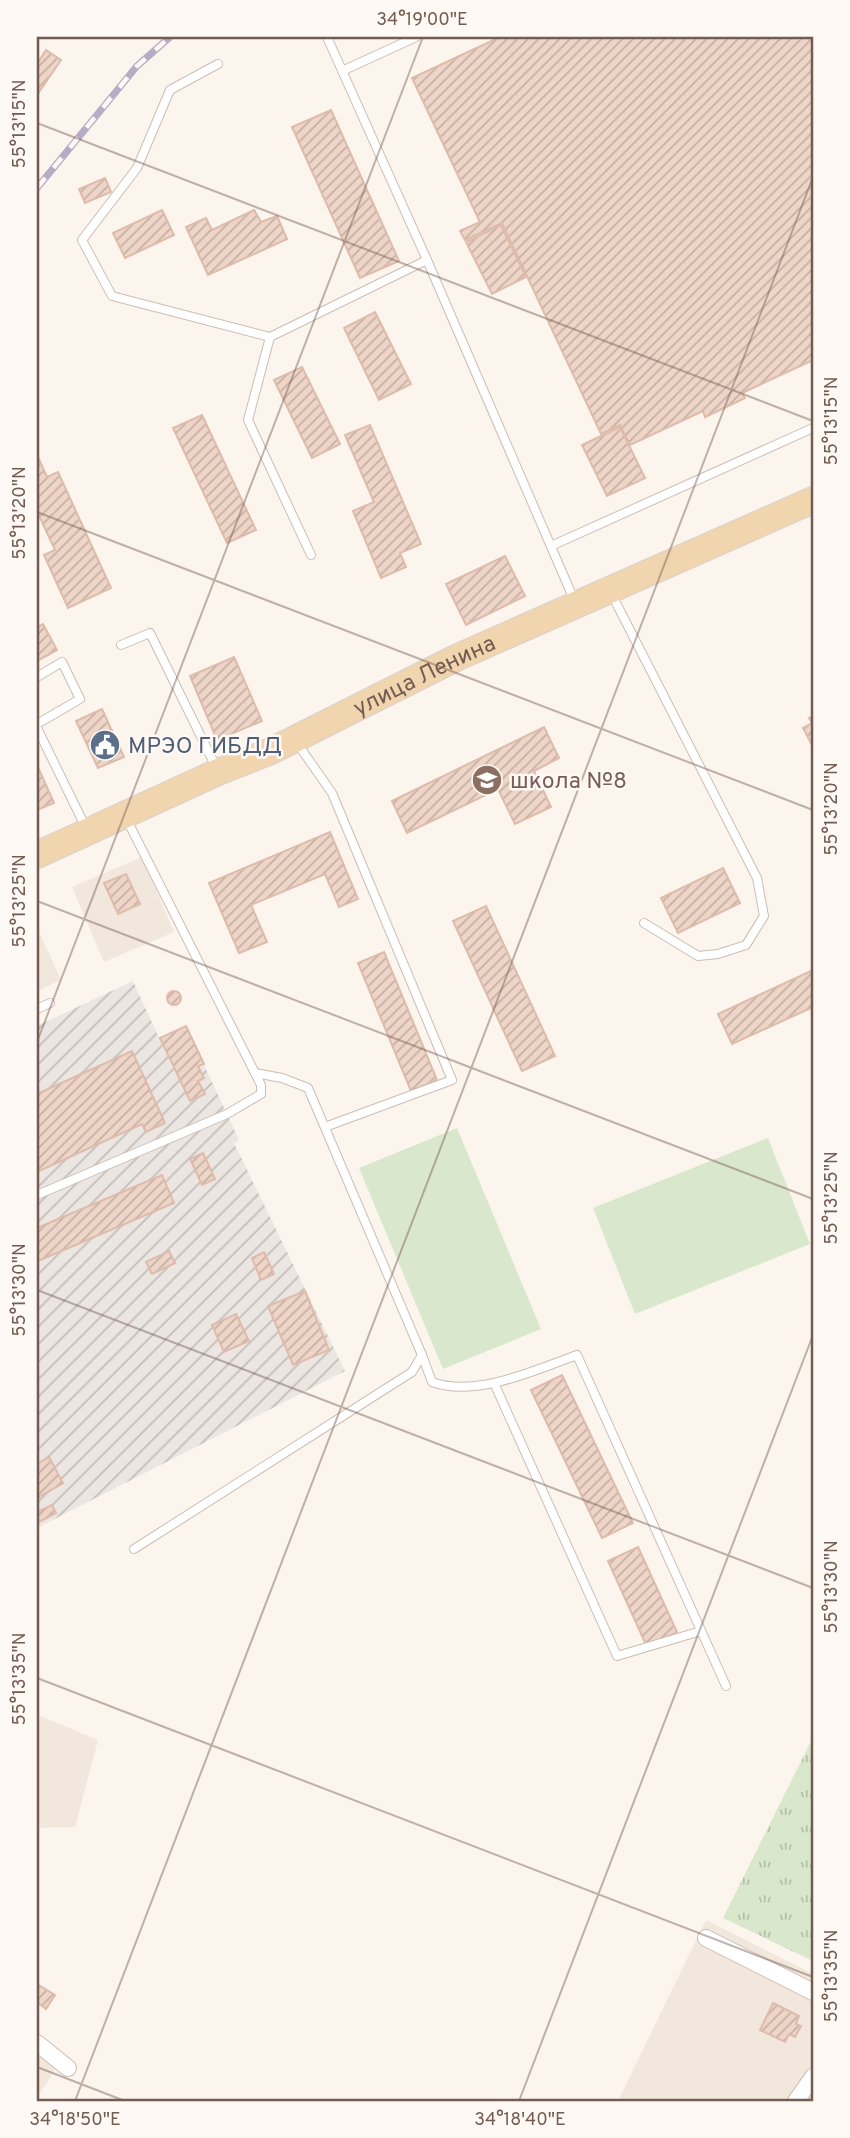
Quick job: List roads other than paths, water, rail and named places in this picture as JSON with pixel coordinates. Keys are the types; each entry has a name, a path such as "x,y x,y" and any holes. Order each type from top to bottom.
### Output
{"main road":[{"name":"улица Ленина","path":"37,855 294,739 458,657 813,500"}],"street":[{"path":"706,1938 813,1992"},
{"path":"37,2043 68,2068"},
{"path":"796,2101 813,2077"}],"lane":[{"path":"327,37 577,605"},
{"path":"342,71 416,37"},
{"path":"218,64 170,90 138,169 82,240 112,296 270,337 426,260"},
{"path":"270,337 248,420 311,555"},
{"path":"551,546 813,428"},
{"path":"609,590 757,878 764,916 746,945 718,954 698,956 644,923"},
{"path":"121,645 150,633 218,772"},
{"path":"37,677 62,662 80,699 37,726 88,832"},
{"path":"294,739 332,793 452,1080 325,1127"},
{"path":"37,1195 227,1114 261,1094 261,1085 125,815"},
{"path":"37,1009 50,1003"},
{"path":"255,1073 282,1077 308,1088 432,1382 447,1387 505,1382 577,1355 726,1686"},
{"path":"134,1549 412,1372 422,1355"},
{"path":"494,1383 617,1656 701,1632"}],"railway":[{"path":"37,188 137,66 170,37"}],"place":[{"name":"МРЭО ГИБДД","path":"105,745"},
{"name":"школа №8","path":"487,780"}]}
